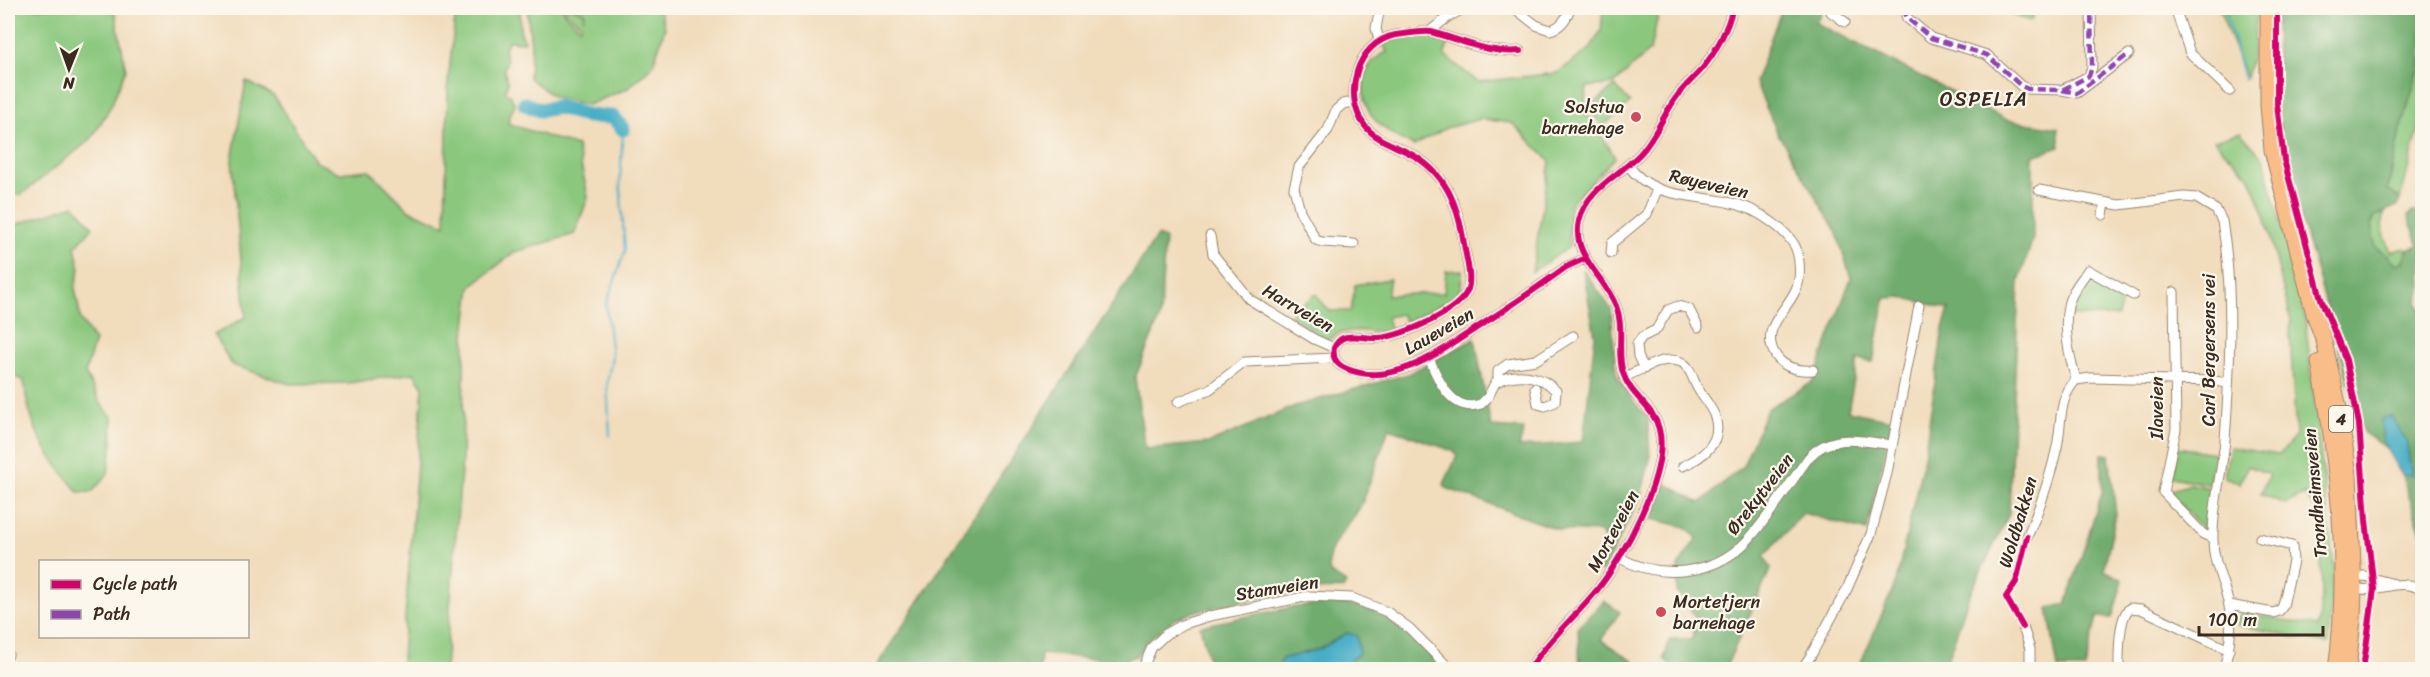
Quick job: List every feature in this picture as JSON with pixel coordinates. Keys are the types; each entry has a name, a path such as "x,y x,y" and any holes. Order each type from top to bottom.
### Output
{"highway":[{"name":"Trondheimsveien","path":"2268,8 2268,105 2272,150 2314,314 2315,343 2327,409 2354,618 2348,669"},
{"name":"Trondheimsveien","path":"2336,669 2340,627 2350,581"}],"street":[{"path":"1378,41 1376,28 1380,8"},
{"path":"1354,244 1317,240 1300,211 1294,188 1299,167 1328,130 1336,110 1343,104 1354,102 1355,79 1367,50 1378,41 1394,36 1430,31 1448,17 1465,8"},
{"path":"1514,8 1536,25 1550,30 1559,27 1566,19 1570,8"},
{"name":"Morteveien","path":"1529,669 1551,639 1597,590 1618,556 1646,505 1656,474 1660,447 1660,430 1656,420 1631,390 1624,377 1620,362 1618,310 1586,258 1578,235 1582,212 1592,195 1641,153 1675,100 1714,53 1724,34 1733,8"},
{"path":"1830,8 1845,22"},
{"path":"1903,8 1907,18 1931,38 1987,55 2021,86 2028,89 2077,93 2129,54"},
{"path":"2062,90 2089,76 2092,67 2091,8"},
{"path":"2175,8 2190,53 2230,91"},
{"path":"1430,31 1444,38 1491,50 1520,51"},
{"name":"Laueveien","path":"1334,348 1340,340 1347,337 1379,338 1415,327 1455,306 1465,296 1469,284 1459,216 1448,189 1424,163 1375,135 1360,118 1354,102"},
{"name":"Røyeveien","path":"1625,167 1657,190 1737,204 1765,218 1786,235 1798,255 1798,281 1795,291 1774,324 1770,340 1775,355 1786,366 1813,370"},
{"name":"Røyeveien","path":"1611,253 1612,243 1647,214 1657,190"},
{"name":"Carl Bergersens vei","path":"2039,190 2105,203 2132,204 2184,197 2196,198 2216,210 2223,230 2228,286 2228,383 2224,442 2212,538 2214,559 2229,605 2231,633 2224,669"},
{"path":"2103,215 2105,203"},
{"name":"Harrveien","path":"1210,236 1213,254 1249,299 1314,339 1334,348"},
{"name":"Laueveien","path":"1334,358 1346,369 1374,374 1412,366 1429,358 1566,267 1586,258"},
{"path":"2133,295 2088,270 2072,294 2068,306 2069,355 2076,380 2091,378 2228,383"},
{"name":"Ilaveien","path":"2174,292 2176,429 2163,492 2203,534 2212,538"},
{"path":"1644,369 1638,356 1637,344 1642,338 1656,330 1668,310 1678,306 1689,309 1698,327"},
{"path":"1801,669 1810,657 1847,589 1870,534 1882,496 1919,306"},
{"path":"1498,381 1498,371 1503,366 1536,360 1573,336"},
{"path":"1178,402 1210,389 1245,362 1334,358 1334,348"},
{"path":"1429,358 1445,390 1461,404 1469,406 1481,404 1498,381 1512,376 1529,376 1553,388 1557,398 1549,405 1538,404 1535,388"},
{"path":"1624,377 1669,360 1681,362 1687,367 1715,419 1715,435 1708,451 1702,457 1683,466"},
{"name":"Woldbakken","path":"2027,537 2046,489 2058,445 2066,393 2076,380"},
{"name":"Ørekytveien","path":"1618,556 1639,566 1664,572 1690,570 1714,563 1745,543 1809,457 1819,447 1829,442 1844,440 1892,446"},
{"path":"2229,605 2273,613 2279,611 2283,606 2293,561 2292,546 2260,538"},
{"path":"2350,581 2381,588 2404,583 2422,590"},
{"name":"Stamveien","path":"1142,669 1152,647 1166,634 1184,624 1210,616 1319,596 1352,598 1387,612 1409,628 1451,669"},
{"path":"2119,669 2122,623 2125,611 2130,608 2141,609 2229,650"},
{"path":"2023,627 2030,649 2030,669"}],"green space":[{"path":"8,8 114,8 126,69 111,106 91,139 21,195 8,193"},
{"path":"456,8 520,8 520,29 524,42 508,41 504,50 507,60 504,70 508,83 505,92 510,95 515,104 508,120 509,124 577,146 588,197 575,234 515,252 471,286 465,335 462,458 445,669 401,669 423,387 414,373 348,383 289,384 232,365 214,335 246,317 232,160 246,81 274,96 316,162 340,173 369,170 409,210 445,225 448,82"},
{"path":"527,8 563,8 564,14 580,27 581,24 566,13 565,8 573,8 584,13 583,19 585,13 574,8 659,8 665,28 653,65 628,88 588,105 554,97 529,78 531,45"},
{"path":"1603,8 1660,8 1650,50 1614,84 1587,87 1584,110 1615,157 1570,204 1569,247 1532,272 1550,161 1512,123 1480,119 1446,128 1414,146 1384,128 1370,113 1364,93 1366,71 1372,63 1387,52 1381,40 1425,35 1450,41 1444,55 1478,82 1557,73 1590,49 1601,31"},
{"path":"1782,8 1823,8 1816,23 2007,120 2058,128 2060,147 2033,156 2033,238 2019,282 2009,514 1968,598 1945,669 1858,669 1896,582 1924,457 1943,328 1949,309 1901,297 1885,298 1873,362 1858,359 1848,411 1892,420 1867,531 1803,513 1764,556 1771,568 1725,669 1674,669 1664,658 1670,639 1692,639 1697,619 1677,592 1678,567 1697,538 1686,527 1652,519 1665,483 1700,503 1743,466 1767,409 1813,382 1851,278 1836,231 1777,132 1755,82"},
{"path":"1990,8 2036,8 2031,21"},
{"path":"2219,8 2255,8 2257,13 2253,50 2246,78"},
{"path":"2276,8 2422,8 2422,57 2398,140 2388,189 2400,200 2397,206 2375,216 2371,225 2375,247 2388,255 2396,264 2403,262 2407,250 2419,245 2408,216 2412,212 2418,212 2422,220 2422,287 2417,302 2422,312 2422,536 2396,456 2363,432 2284,160 2277,100"},
{"path":"2422,57 2422,117 2400,200 2388,189 2398,140"},
{"path":"1615,86 1630,103 1603,126 1588,109"},
{"path":"2240,132 2264,159 2305,318 2334,568 2328,644 2237,625 2238,617 2244,613 2318,626 2322,595 2320,516 2305,494 2285,504 2261,494 2269,474 2248,466 2240,483 2224,477 2230,447 2279,455 2296,436 2291,320 2265,215 2250,177 2214,140"},
{"path":"74,205 93,227 75,247 80,268 75,288 81,321 95,341 85,373 101,404 113,418 108,474 92,492 78,492 57,466 35,428 26,398 24,381 8,373 8,227"},
{"path":"2385,213 2382,227 2385,237 2391,252 2404,248 2407,250 2403,262 2396,264 2388,255 2375,247 2371,225 2375,216"},
{"path":"1157,236 1165,239 1160,317 1135,378 1145,449 1209,443 1295,406 1408,374 1475,339 1491,427 1524,429 1519,447 1583,442 1595,336 1583,269 1611,309 1616,374 1633,401 1648,418 1650,459 1641,496 1602,572 1597,569 1605,546 1600,532 1559,530 1446,488 1444,484 1457,456 1453,451 1389,428 1362,503 1330,553 1330,573 1346,583 1343,589 1312,590 1265,597 1196,611 1175,619 1149,639 1136,656 1120,661 1041,654 1040,669 874,670"},
{"path":"1462,270 1461,288 1454,298 1406,322 1401,314 1387,317 1391,332 1351,331 1328,340 1289,315 1316,294 1329,311 1351,311 1355,285 1390,279 1387,295 1444,293 1446,271"},
{"path":"2090,275 2124,296 2118,316 2070,316 2075,298"},
{"path":"2178,447 2215,453 2209,484 2172,477"},
{"path":"2102,454 2109,455 2116,514 2104,570 2123,580 2112,618 2097,617 2085,669 2058,669 2048,608 2066,604 2102,493"},
{"path":"2191,484 2210,488 2204,530 2168,491"},
{"path":"1604,601 1620,612 1601,640 1645,669 1622,669 1613,663 1607,669 1580,669 1578,627"},
{"path":"1335,603 1368,609 1390,620 1419,643 1445,669 1341,669 1359,653 1347,633 1320,649 1282,659 1279,669 1211,669 1200,626 1288,608"}],"water":[{"path":"2391,416 2406,440 2412,475 2402,475 2383,443 2381,419"},
{"path":"1347,633 1357,636 1359,653 1341,669 1278,669 1282,659 1320,649"}],"waterway":[{"path":"2225,8 2244,80"},
{"path":"525,104 540,110 558,107 588,116 613,117 623,129"},
{"path":"610,436 607,384 612,356 606,305 625,251 620,182 623,129"}],"marked path":[{"path":"1903,8 1907,18 1931,38 1987,55 2021,86 2028,89 2062,90 2089,76 2092,67 2091,8"},
{"path":"2062,90 2077,93 2129,54"}],"cycle path":[{"path":"1529,670 1608,576 1642,514 1658,468 1661,447 1656,421 1626,381 1623,373 1620,356 1619,314 1611,295 1584,255 1578,233 1579,221 1588,201 1644,149 1676,97 1703,68 1721,40 1733,8"},
{"path":"2277,8 2277,105 2284,160 2321,299 2346,360 2359,424 2374,589 2363,670"},
{"path":"1520,51 1475,46 1425,32 1396,35 1382,40 1371,48 1363,59 1354,86 1358,114 1374,135 1420,160 1441,179 1458,216 1469,284 1463,298 1454,306 1415,328 1379,338 1352,336 1343,338 1334,348 1335,358 1343,367 1364,374 1382,374 1416,364 1448,346 1566,267 1586,258"},
{"path":"2023,627 2006,597 2016,582 2027,537"}],"place":[{"name":"Solstua barnehage","path":"1636,117"},
{"name":"Mortetjern barnehage","path":"1661,612"}],"district":[{"name":"OSPELIA","path":"1984,99"}]}
